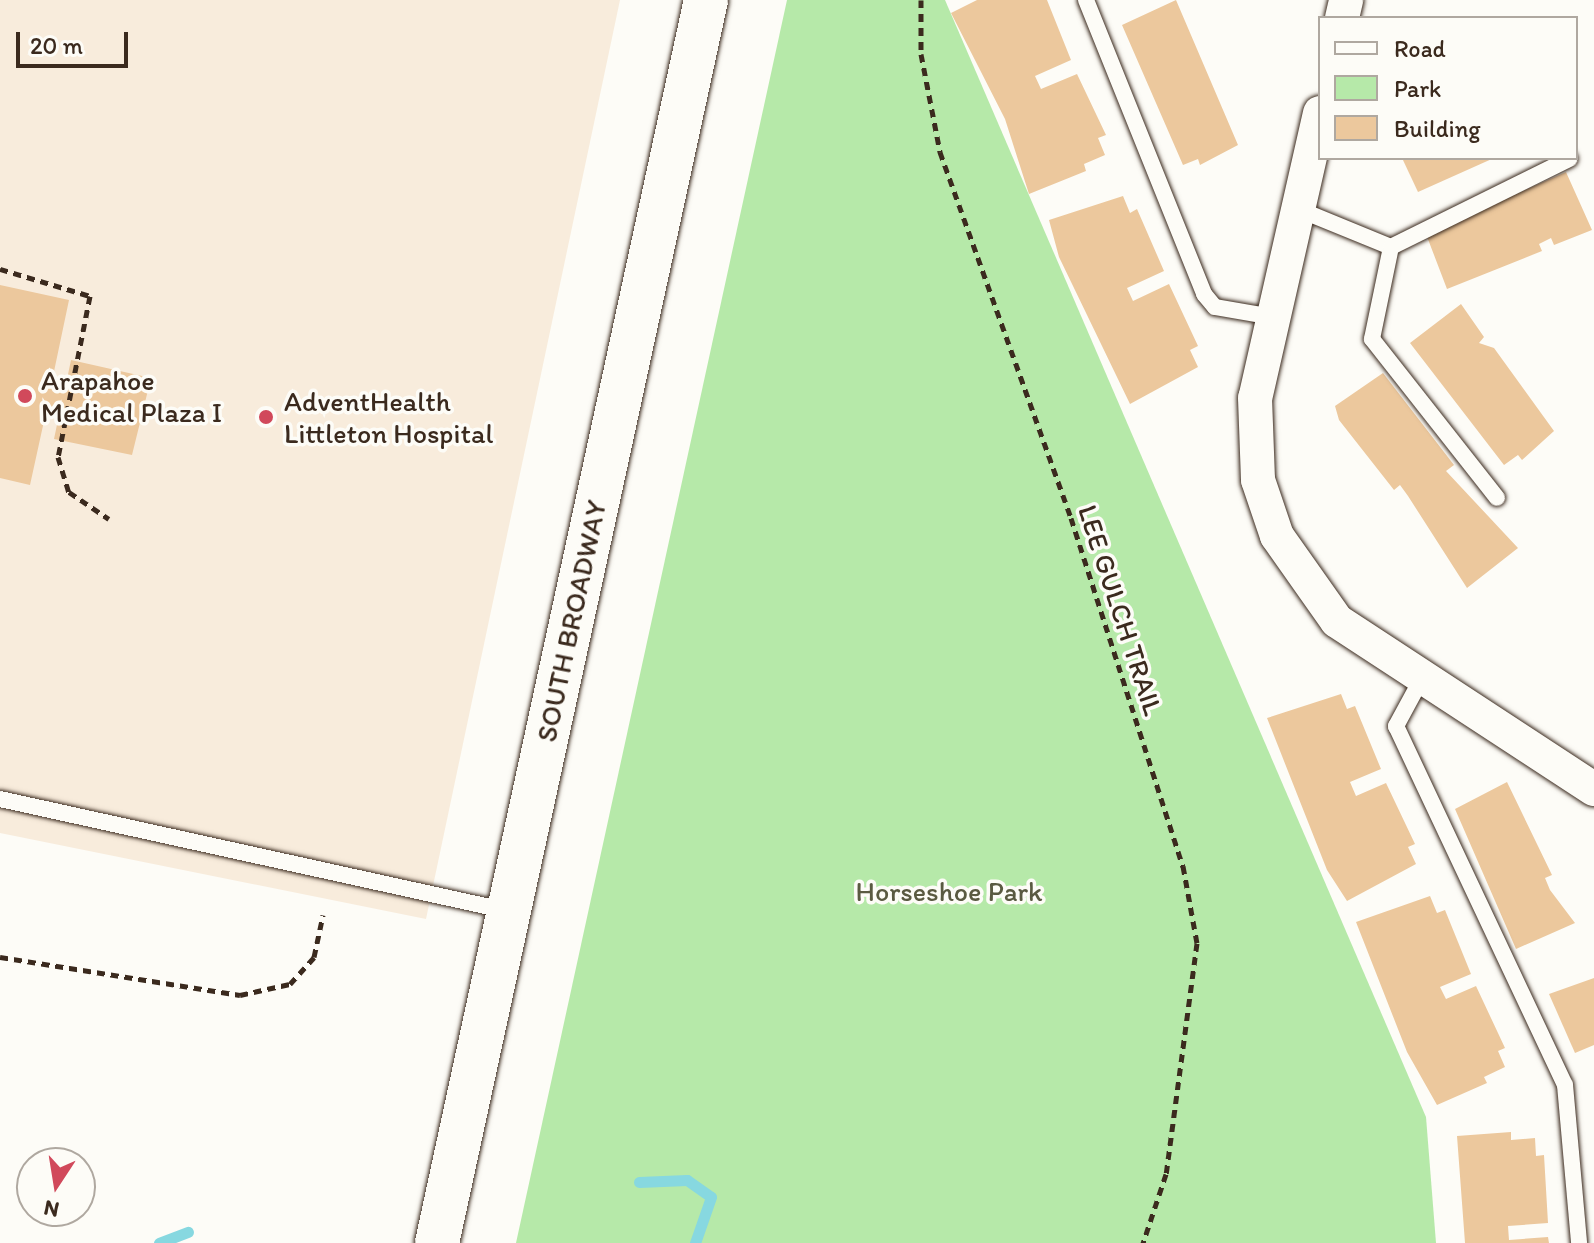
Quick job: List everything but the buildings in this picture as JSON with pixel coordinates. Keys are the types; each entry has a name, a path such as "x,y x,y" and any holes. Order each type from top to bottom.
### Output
{"main road":[{"name":"SOUTH BROADWAY","path":"437,1243 706,0"}],"street":[{"path":"1318,122 1273,317 1254,434 1258,480 1277,536 1337,621 1594,789"}],"lane":[{"path":"1086,0 1204,294 1215,307 1273,317"},
{"path":"1298,209 1391,247 1567,160"},
{"path":"1391,247 1372,339 1497,498"},
{"path":"1422,678 1396,726 1565,1085 1579,1243"},
{"path":"0,799 509,911"}],"path":[{"name":"LEE GULCH TRAIL","path":"921,0 921,54 940,152 1076,533 1183,866 1197,943 1166,1174 1143,1243"},
{"path":"0,269 84,289 90,296 58,457 69,492 109,519"},
{"path":"0,957 240,995 290,984 314,957 323,915"}],"shaded area":[{"name":"AdventHealth Littleton Hospital","path":"0,0 620,0 426,919 0,833"}],"green space":[{"name":"Horseshoe Park","path":"787,0 945,0 1426,1117 1436,1243 516,1243"}],"waterway":[{"path":"639,1182 687,1180 711,1197 695,1243"},
{"path":"159,1243 188,1232"}],"place":[{"name":"Arapahoe Medical Plaza I","path":"25,396"},
{"name":"AdventHealth Littleton Hospital","path":"266,417"}]}
